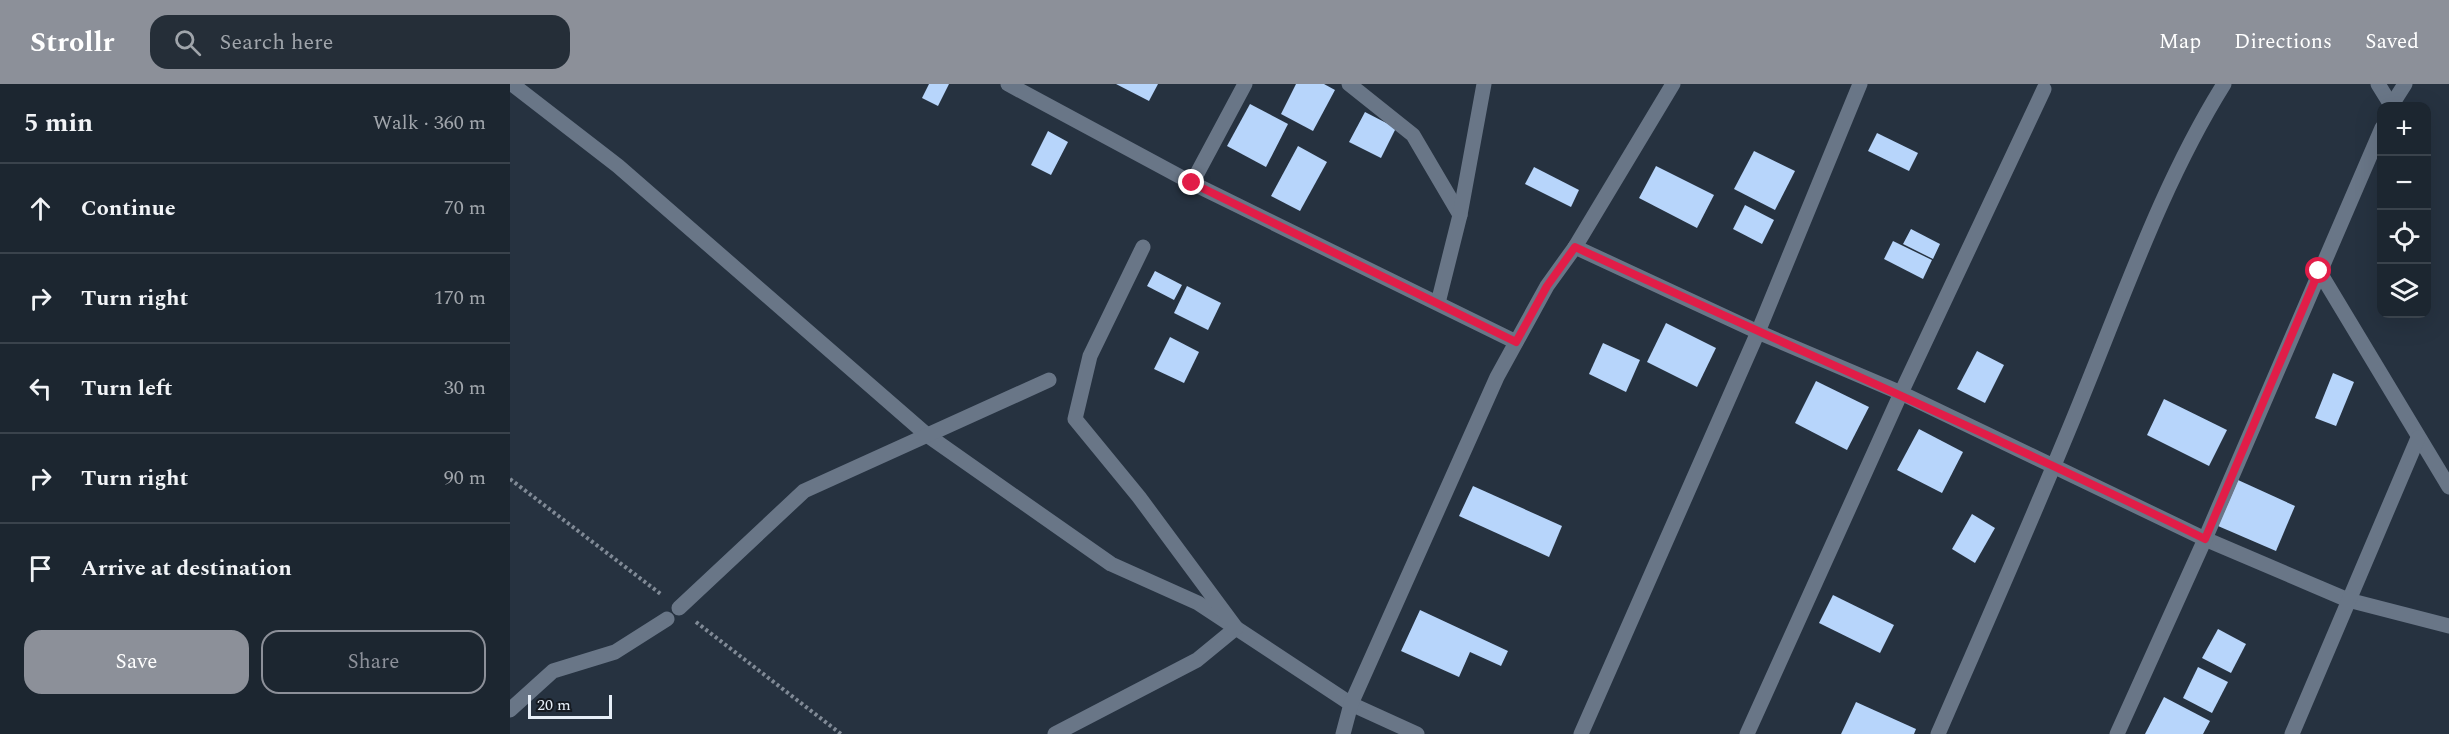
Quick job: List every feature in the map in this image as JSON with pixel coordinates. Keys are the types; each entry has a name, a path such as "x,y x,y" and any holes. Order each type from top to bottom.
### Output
{"street":[{"path":"512,84 618,166 927,435 1111,564 1198,603 1351,704 1417,734"},
{"path":"1008,84 1031,90 1192,183 1516,342"},
{"path":"1192,183 1245,84"},
{"path":"1349,84 1413,135 1460,215"},
{"path":"1438,303 1460,215 1484,84"},
{"path":"1343,734 1351,704 1497,377 1547,286 1575,247 1673,84"},
{"path":"1581,734 1758,332 1860,84"},
{"path":"1938,734 2055,465 2150,230 2197,127 2224,84"},
{"path":"2378,84 2389,102"},
{"path":"2394,102 2405,84"},
{"path":"1747,734 1901,393 2044,89"},
{"path":"2117,734 2205,539 2377,139"},
{"path":"1143,247 1090,356 1075,419 1139,497 1236,628"},
{"path":"1575,247 1758,332 1901,393 2205,539 2348,600 2449,626"},
{"path":"2319,271 2449,487"},
{"path":"679,608 804,491 1049,380"},
{"path":"2292,734 2418,438"},
{"path":"510,710 553,671 615,652 667,619"},
{"path":"1055,734 1197,660 1236,628"}],"path":[{"path":"510,479 841,734"}],"building":[{"path":"929,84 949,84 938,106 922,98"},
{"path":"1116,84 1158,84 1149,101"},
{"path":"1296,84 1324,84 1335,90 1313,131 1281,114"},
{"path":"1250,104 1288,124 1266,167 1227,146"},
{"path":"1365,112 1396,128 1381,158 1349,142"},
{"path":"1048,131 1068,142 1051,175 1031,165"},
{"path":"1877,133 1918,153 1909,171 1868,151"},
{"path":"1298,146 1327,162 1300,211 1271,196"},
{"path":"1754,151 1795,171 1775,210 1734,189"},
{"path":"1656,166 1714,195 1697,228 1639,198"},
{"path":"1534,167 1579,190 1571,207 1525,184"},
{"path":"1745,205 1774,220 1762,244 1733,229"},
{"path":"1911,229 1940,244 1933,259 1903,244"},
{"path":"1893,241 1932,260 1923,279 1884,259"},
{"path":"1155,271 1182,285 1174,300 1147,286"},
{"path":"1187,286 1221,303 1208,330 1174,313"},
{"path":"1666,323 1716,348 1697,387 1647,362"},
{"path":"1170,337 1199,352 1184,383 1154,369"},
{"path":"1603,343 1640,360 1626,392 1589,374"},
{"path":"1977,351 2004,365 1985,403 1957,389"},
{"path":"2333,373 2354,382 2336,426 2315,418"},
{"path":"1816,381 1869,407 1847,450 1795,423"},
{"path":"2164,399 2227,430 2209,466 2147,435"},
{"path":"1919,429 1963,452 1942,493 1897,470"},
{"path":"2238,480 2295,506 2276,551 2218,526"},
{"path":"1473,486 1562,526 1549,557 1459,516"},
{"path":"1972,514 1995,528 1975,563 1952,549"},
{"path":"1833,595 1894,625 1880,653 1819,623"},
{"path":"1420,610 1508,651 1501,666 1470,652 1459,677 1401,651"},
{"path":"2218,629 2246,644 2231,673 2202,658"},
{"path":"2198,667 2228,682 2212,713 2183,698"},
{"path":"2164,697 2210,721 2203,734 2145,734"},
{"path":"1856,702 1916,729 1914,734 1841,734"}],"route":[{"path":"1192,183 1516,342 1547,286 1575,247 1758,332 1901,393 2205,539 2319,271"}]}
